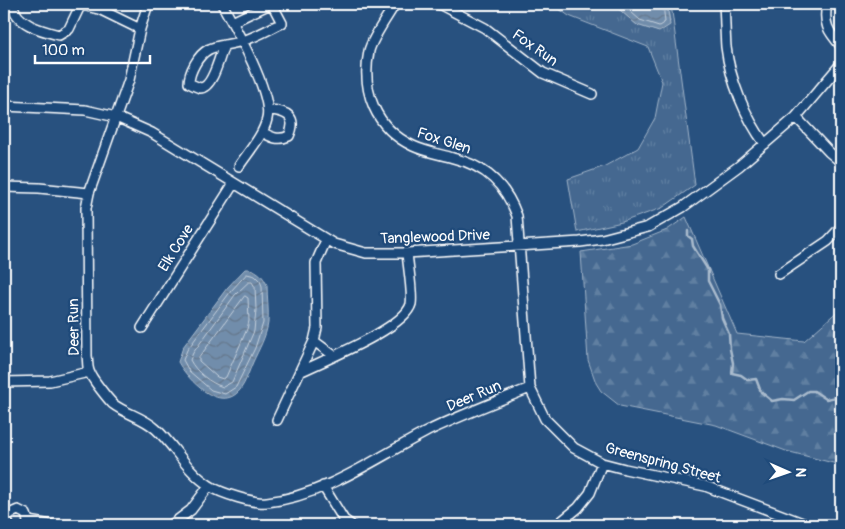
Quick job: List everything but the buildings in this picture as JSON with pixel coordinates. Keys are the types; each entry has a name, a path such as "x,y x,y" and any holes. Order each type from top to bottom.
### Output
{"street":[{"path":"13,4 13,11 16,16 39,30 59,35 69,29 81,4 99,9 140,29"},
{"name":"Deer Run","path":"148,4 140,29 129,80 89,193 86,208 87,356 89,372 114,404 153,426 164,436 190,469 209,486 224,494 265,503 296,497 323,486 472,410 530,388"},
{"path":"222,4 262,86 268,110 262,132 240,166"},
{"path":"224,45 210,83 205,87 199,88 189,83 189,76 199,57 209,48 241,41 282,23 271,4 232,22"},
{"name":"Fox Glen","path":"395,4 370,49 367,79 369,94 376,114 395,137 428,152 472,164 496,180 511,200 517,216 520,247"},
{"name":"Fox Run","path":"439,4 485,28 543,73 592,94"},
{"path":"724,4 726,46 730,67 742,101 765,144"},
{"path":"827,4 825,15 830,34 841,46"},
{"name":"Tanglewood Drive","path":"4,106 85,110 116,117 152,133 334,244 366,253 407,254 587,241 648,227 683,207 739,166 796,117 841,64"},
{"path":"262,132 282,139 288,136 291,131 292,123 290,117 285,112 268,110"},
{"path":"796,117 841,162"},
{"name":"Elk Cove","path":"142,328 234,183"},
{"path":"4,187 89,193"},
{"path":"780,274 828,241 841,226"},
{"path":"277,420 314,341 317,328 316,263 326,240"},
{"name":"Greenspring Street","path":"520,247 530,388 545,419 574,448 602,462 625,469 705,486 808,525"},
{"path":"300,372 377,335 405,316 411,303 407,254"},
{"path":"314,341 333,356"},
{"path":"4,382 50,382 89,372"},
{"path":"557,525 578,508 590,493 602,462"},
{"path":"171,525 191,510 209,486"},
{"path":"323,486 344,520 351,525"},
{"path":"9,525 8,517 15,510 24,512 28,523 51,525"}],"green space":[{"path":"552,4 613,4 637,25 657,31 670,22 667,4 671,4 695,185 662,208 622,222 577,232 568,179 605,166 638,148 655,118 662,82 648,47 569,16"},
{"path":"686,217 737,334 804,341 841,308 841,465 786,451 716,425 620,406 601,391 596,383 588,360 581,252 632,244 667,230"}],"water":[{"path":"613,4 667,4 670,25 659,32 637,25"},
{"path":"245,269 258,273 267,285 268,323 262,343 240,390 232,396 223,398 205,392 189,377 178,362 183,347 227,288"}],"waterway":[{"path":"688,231 688,236 692,239 693,246 708,270 708,281 720,305 722,318 729,334 733,363 732,373 741,375 748,380 756,379 761,392 772,401 794,400 808,391 814,391 826,399 841,396"}]}
